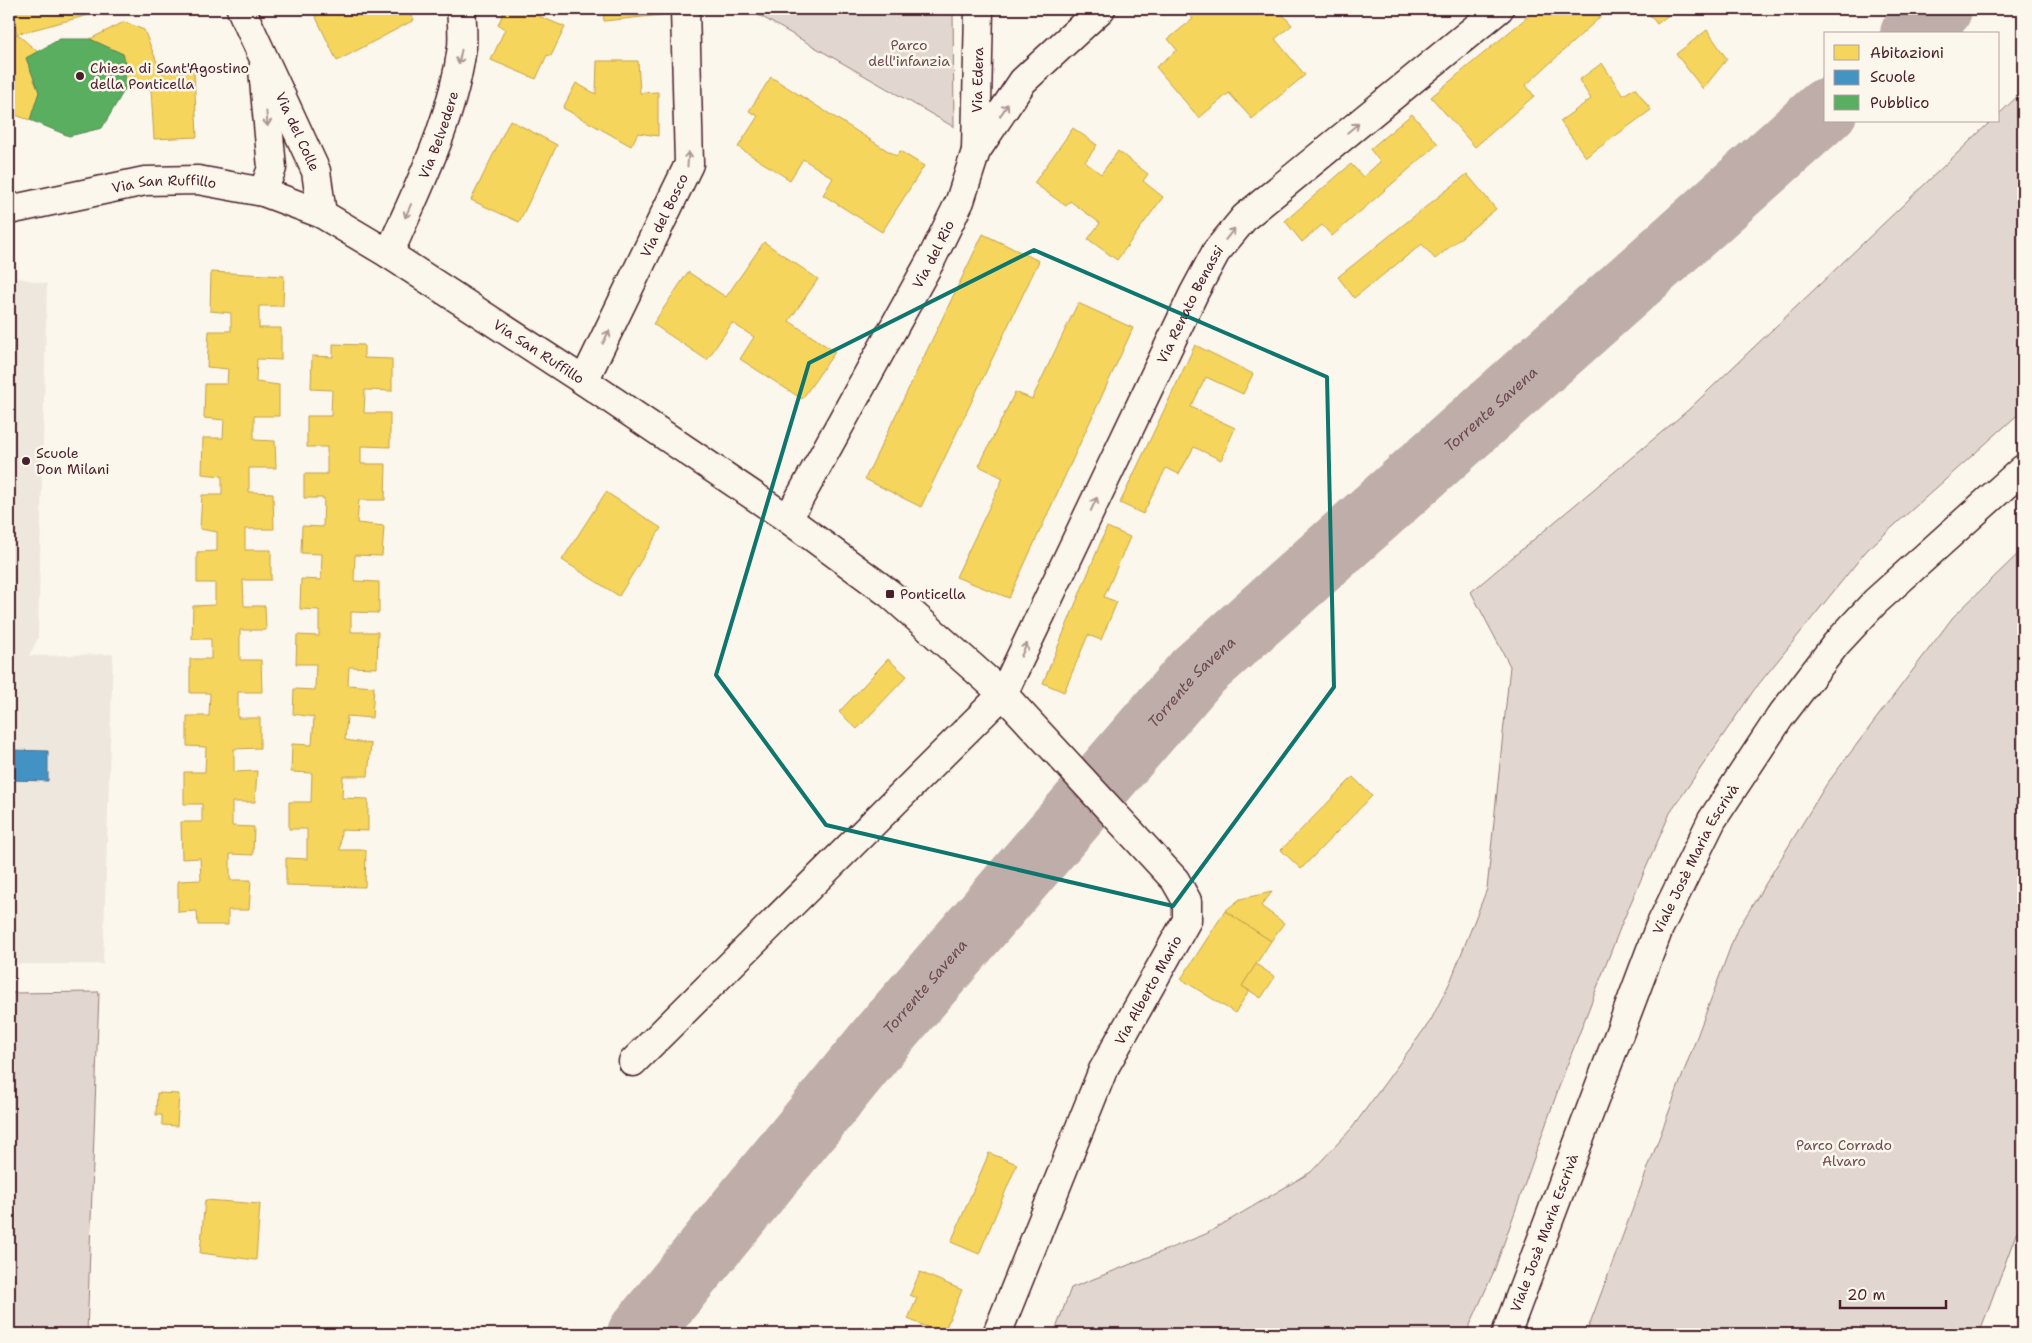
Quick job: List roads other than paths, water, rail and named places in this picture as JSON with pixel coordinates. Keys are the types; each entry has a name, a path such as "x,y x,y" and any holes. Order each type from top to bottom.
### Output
{"street":[{"name":"Via del Colle","path":"241,9 316,171 322,214"},
{"name":"Via Belvedere","path":"388,254 432,155 450,105 462,46 461,9"},
{"name":"Via del Bosco","path":"584,381 689,164 685,9"},
{"name":"Via Edera","path":"976,150 978,9"},
{"name":"Via del Rio","path":"788,519 932,260 960,201 976,150 1023,81 1101,9"},
{"name":"Via Renato Benassi","path":"633,1062 1003,694 1194,293 1216,252 1245,217 1499,9"},
{"name":"Via del Colle","path":"262,53 272,168 263,192"},
{"name":"Via San Ruffillo","path":"9,210 145,181 198,180 263,192 322,214 388,254 584,381 788,519 890,594 1003,694"},
{"name":"Viale Josè Maria Escrivà","path":"1506,1334 1659,928 1712,820 1785,710 1836,644 1875,602 2023,469"},
{"name":"Via Alberto Mario","path":"997,1334 1103,1070 1187,920 1188,901 1175,880 1003,694"}],"waterway":[{"name":"Torrente Savena","path":"1914,32 1940,9"},
{"name":"Torrente Savena","path":"639,1334 882,1037 1197,672 1824,112"}],"place":[{"name":"Chiesa di Sant'Agostino della Ponticella","path":"80,76"},
{"name":"Scuole Don Milani","path":"26,461"},
{"name":"Ponticella","path":"890,594"}],"park label":[{"name":"Parco dell'infanzia","path":"909,54"},
{"name":"Parco Corrado Alvaro","path":"1844,1154"}]}
